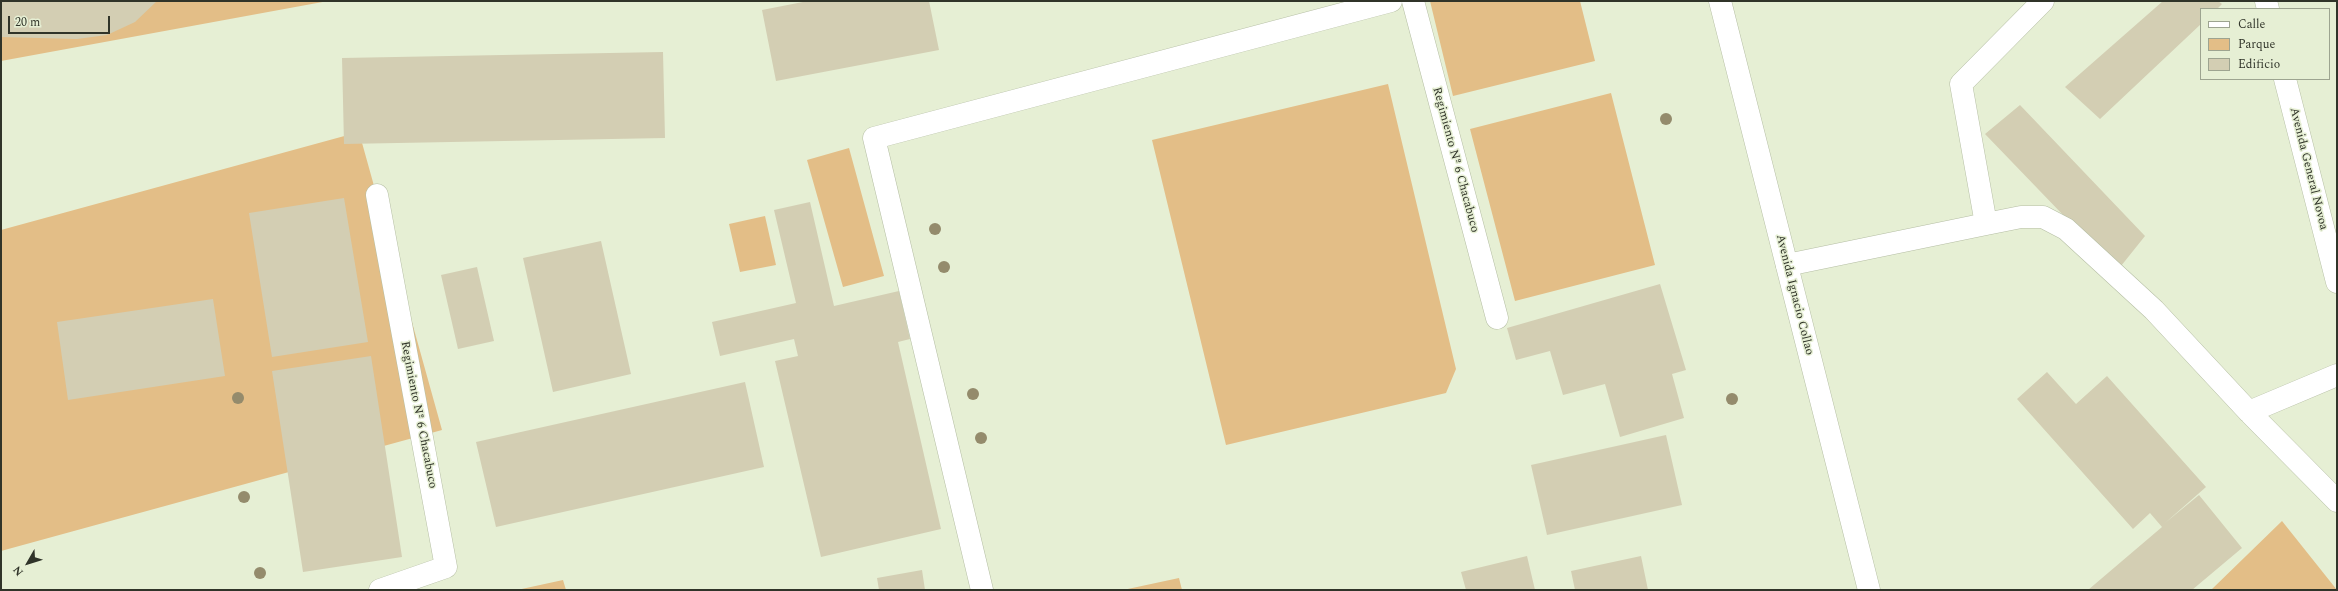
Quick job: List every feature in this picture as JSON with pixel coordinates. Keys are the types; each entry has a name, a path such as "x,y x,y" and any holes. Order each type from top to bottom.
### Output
{"main road":[{"path":"982,590 874,138 1391,1"},
{"name":"Regimiento Nº 6 Chacabuco","path":"1413,1 1497,318"},
{"name":"Avenida Ignacio Collao","path":"1720,1 1869,590"},
{"path":"1986,224 1960,84 2043,1"},
{"name":"Avenida General Novoa","path":"2285,80 2337,282"},
{"name":"Regimiento Nº 6 Chacabuco","path":"377,195 446,567 380,590"},
{"path":"1787,265 1986,224 2021,218 2043,217 2066,229 2154,310 2249,412 2337,502"},
{"path":"2249,412 2337,375"}],"green space":[{"path":"1,1 328,1 1,61"},
{"path":"1430,1 1580,1 1595,61 1453,96"},
{"path":"1388,84 1456,369 1446,393 1226,445 1152,140"},
{"path":"1611,93 1655,265 1515,301 1470,129"},
{"path":"359,132 442,430 1,551 1,230"},
{"path":"849,148 884,276 843,287 807,160"},
{"path":"765,216 776,265 740,272 729,224"},
{"path":"2282,521 2337,590 2211,590"},
{"path":"1179,578 1182,590 1123,590"},
{"path":"563,580 566,590 517,590"}],"building":[{"path":"1,1 157,1 135,22 107,35 77,39 1,37"},
{"path":"808,1 929,1 939,50 776,81 762,10"},
{"path":"2163,1 2218,1 2222,4 2218,8 2200,8 2200,25 2100,119 2065,87"},
{"path":"663,52 665,138 344,144 342,58"},
{"path":"2020,105 2145,236 2117,271 1985,134"},
{"path":"344,198 368,342 272,357 249,213"},
{"path":"810,202 834,306 899,291 910,339 898,342 941,529 821,557 775,361 798,356 794,339 720,356 712,322 796,303 774,210"},
{"path":"601,241 631,374 553,392 523,258"},
{"path":"477,267 494,341 458,349 441,275"},
{"path":"1660,284 1686,370 1672,374 1684,418 1620,437 1605,384 1563,395 1550,351 1516,360 1507,328"},
{"path":"213,299 225,376 68,400 57,322"},
{"path":"371,356 402,557 303,572 272,371"},
{"path":"2047,372 2076,404 2107,376 2206,487 2165,523 2199,495 2242,548 2192,590 2088,590 2162,527 2150,513 2133,529 2017,399"},
{"path":"745,382 764,467 496,527 476,442"},
{"path":"1666,435 1682,505 1547,535 1531,465"},
{"path":"1527,556 1535,590 1466,590 1461,572"},
{"path":"1641,556 1648,590 1575,590 1571,571"},
{"path":"922,570 925,590 879,590 877,578"}]}
